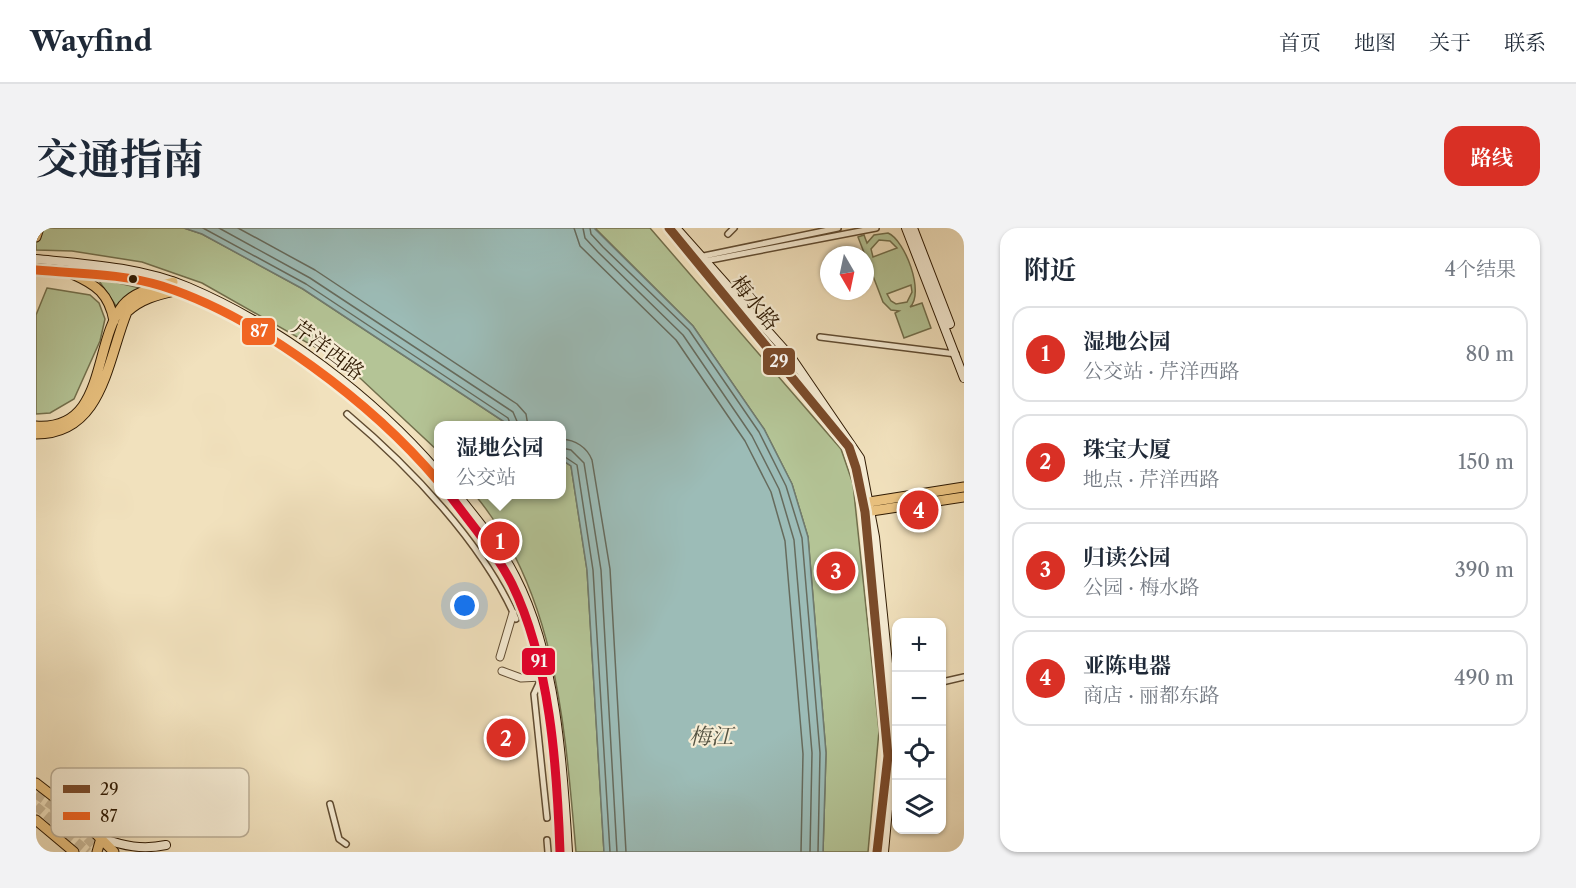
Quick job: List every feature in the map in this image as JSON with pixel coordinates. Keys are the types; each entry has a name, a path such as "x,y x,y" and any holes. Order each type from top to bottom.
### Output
{"main road":[{"path":"36,237 39,228"},
{"name":"梅水路","path":"669,228 791,357 856,449 867,507 892,678"},
{"name":"梅水路","path":"676,228 701,260"},
{"path":"906,228 964,378"},
{"path":"913,228 964,362"},
{"name":"芹洋西路","path":"36,259 104,265 174,286 245,324 324,376 387,428 434,477"},
{"path":"37,270 72,274 96,272 160,286 174,286"},
{"path":"72,274 94,284 102,291 110,303 114,321"},
{"path":"36,426 60,424 81,408 90,395 114,321 124,305 133,297 160,286"},
{"path":"36,434 63,431 83,418 98,395 127,312 136,304 174,286"},
{"name":"芹洋西路","path":"174,286 187,286 270,329 347,385 387,419 434,468"},
{"path":"867,507 964,488"},
{"path":"867,507 964,497"},
{"path":"451,499 511,582 528,623 542,677 549,724 560,852"},
{"path":"460,499 490,536 514,573 535,621 551,689 568,852"},
{"name":"梅水路","path":"867,507 888,756 877,852"},
{"name":"梅水路","path":"884,852 893,726"},
{"path":"36,783 51,792"},
{"path":"36,820 51,833"},
{"path":"55,837 71,851"},
{"path":"101,838 128,847 151,848 166,845"},
{"path":"97,852 101,838"},
{"path":"101,838 114,852"}],"street":[{"path":"728,234 734,228"},
{"path":"701,260 838,228"},
{"path":"701,260 876,228"},
{"path":"820,336 956,354"},
{"path":"346,414 378,440 434,499"},
{"path":"434,499 498,581 515,616 500,657"},
{"path":"502,671 521,678 542,677 534,694 547,818"},
{"path":"946,681 964,677"},
{"path":"330,804 339,839 346,844"},
{"path":"547,840 548,852"}],"green space":[{"path":"36,228 184,228 202,234 303,289 503,421 434,421 434,447 345,364 202,283 142,262 72,251 36,250"},
{"path":"595,228 650,228 841,449 853,484 879,731 868,852 823,852 826,753 808,537 792,484 764,429 693,326"},
{"path":"888,233 901,246 914,279 914,300 910,307 922,303 931,328 904,338 895,313 899,311 891,310 883,302 874,279 874,257 897,248 890,241 879,240 874,246 861,246 858,237 864,235 867,243 874,235","holes":["911,285 912,292 907,302 896,304 887,294"]},
{"path":"97,278 140,288 116,306"},
{"path":"47,288 90,295 99,303 105,319 100,341 74,399 50,413 36,414 36,315"},
{"path":"566,463 571,466 587,570 604,852 576,852 561,711 552,664 540,619 524,575 502,533 478,499 566,499"}],"water":[{"name":"梅江","path":"184,228 594,228 693,326 764,429 792,484 808,537 826,753 823,852 604,852 587,570 571,466 566,463 566,421 503,421 303,289 202,234"}],"tunnel":[{"path":"36,794 51,805"},
{"path":"36,806 51,819"},
{"path":"71,837 88,852"},
{"path":"86,837 101,852"}],"transit line":[{"name":"29","path":"669,228 849,447 865,512 888,756 877,852"},
{"name":"87","path":"36,270 115,276 146,282 199,300 237,319 275,341 348,394 381,422 434,477"},
{"name":"91","path":"453,499 506,572 525,614 543,680 549,715 557,785 560,852"}],"place":[{"name":"亚陈电器","path":"919,510"},
{"name":"湿地公园","path":"500,541"},
{"name":"归读公园","path":"836,571"},
{"name":"珠宝大厦","path":"506,738"}]}
